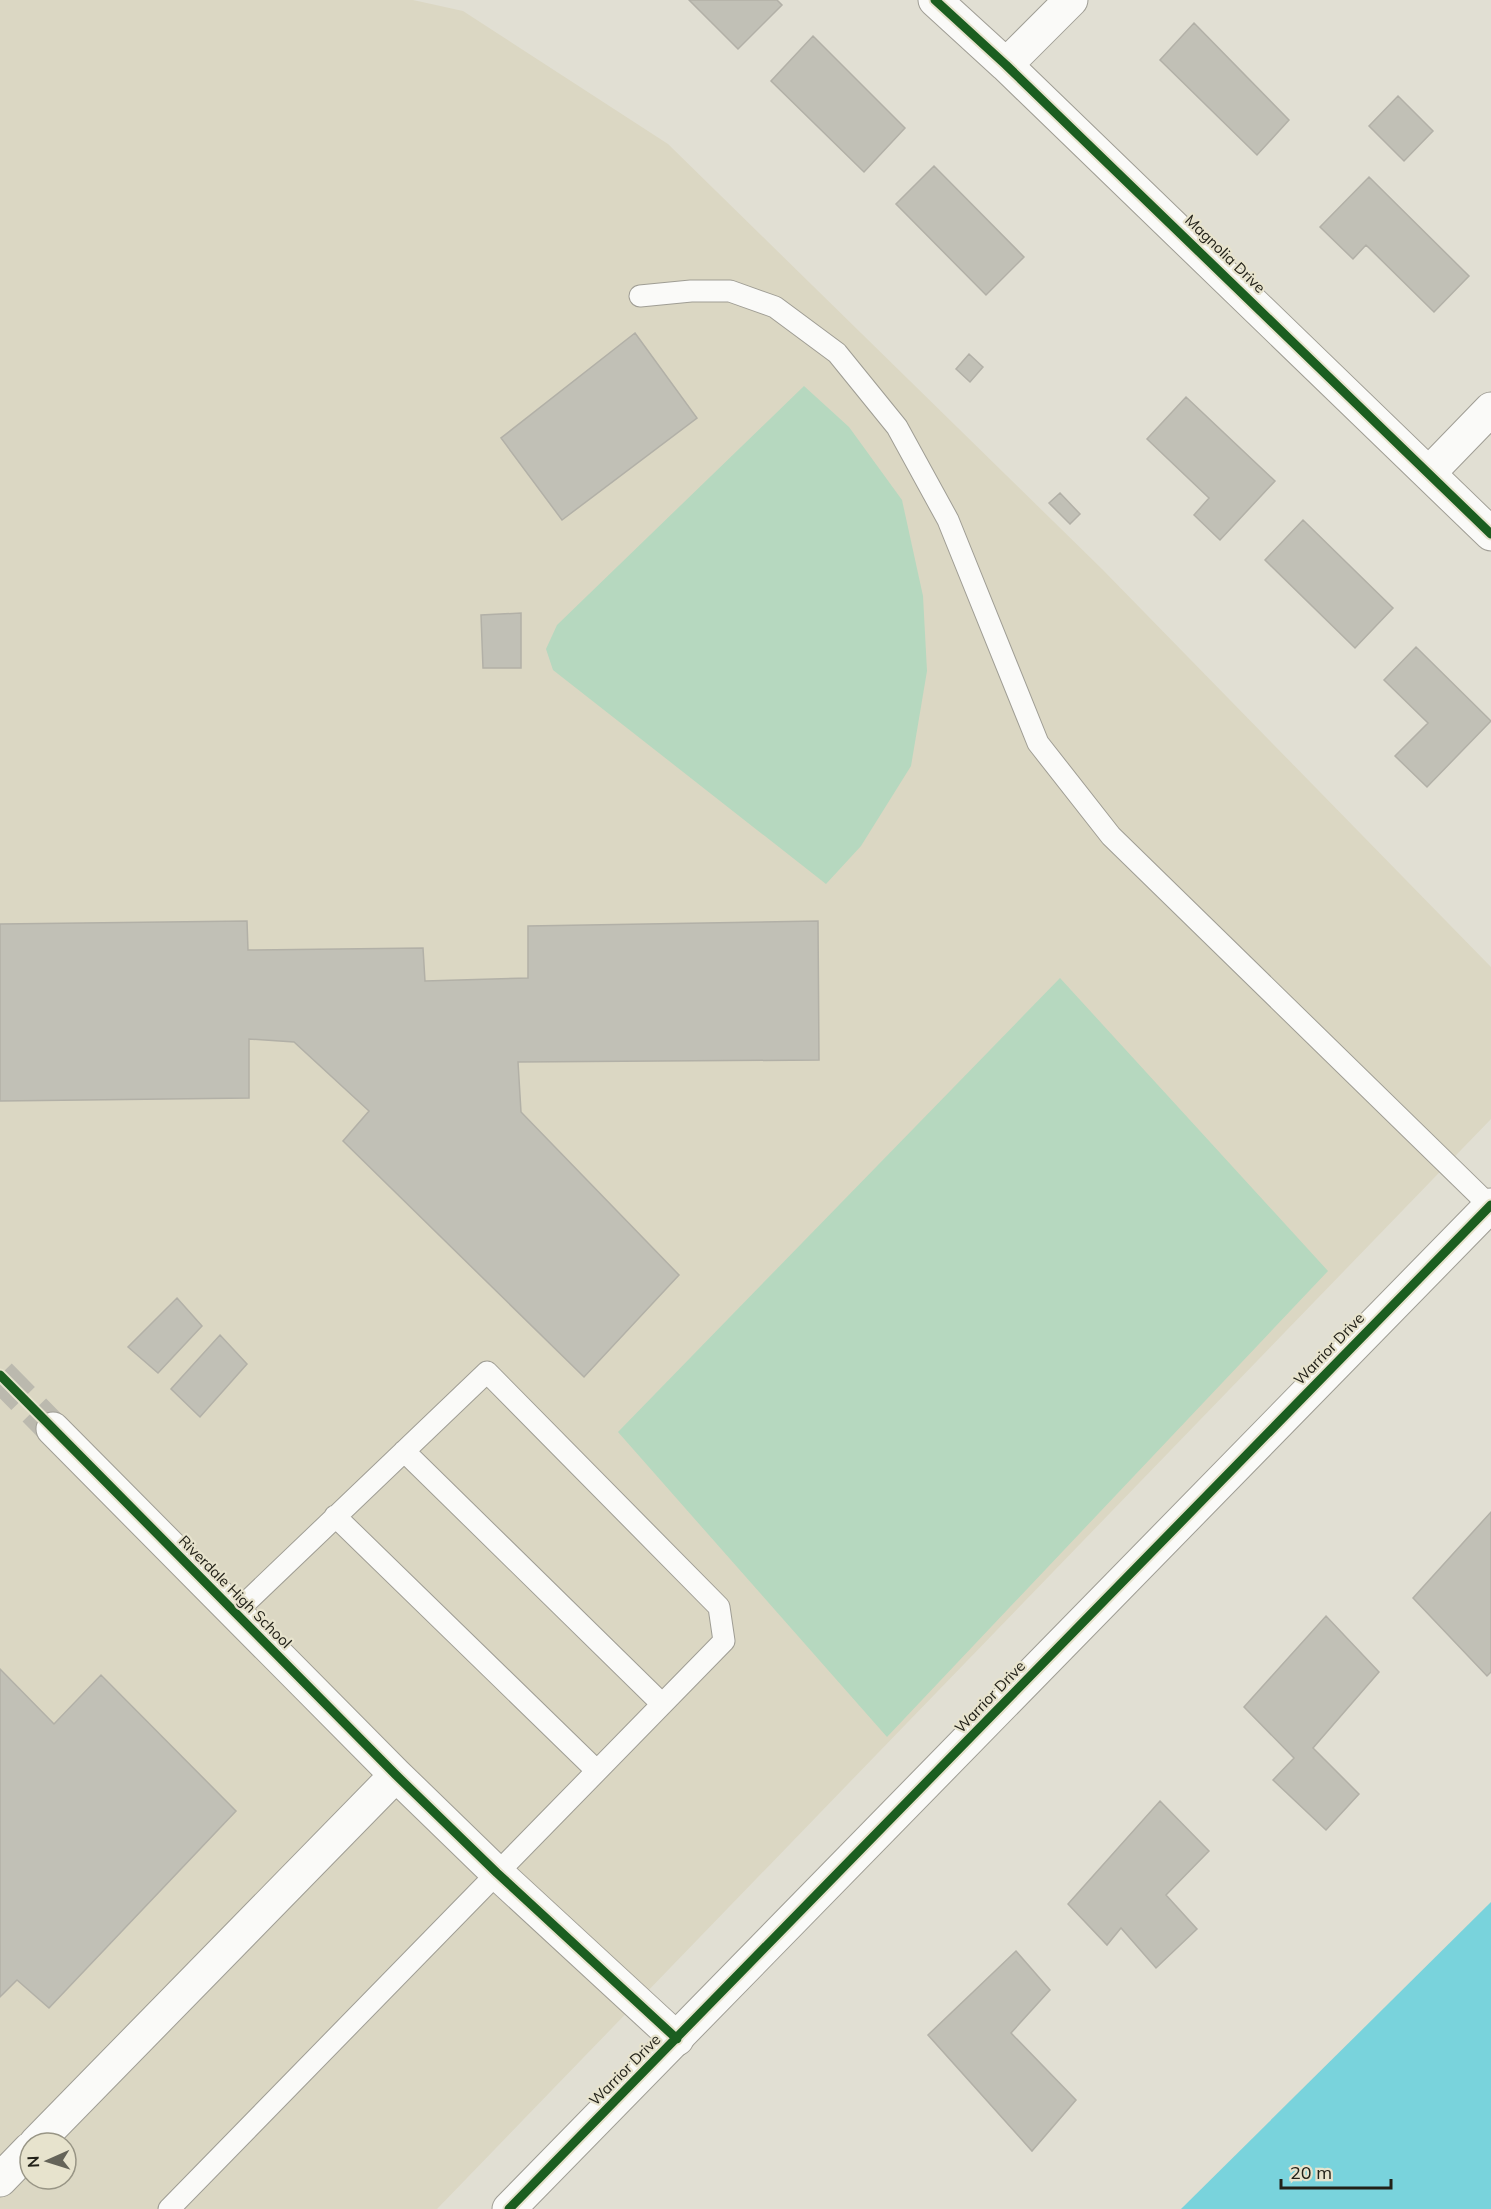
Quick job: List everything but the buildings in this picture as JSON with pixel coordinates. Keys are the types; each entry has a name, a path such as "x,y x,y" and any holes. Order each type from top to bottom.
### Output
{"street":[{"name":"Magnolia Drive","path":"935,0 1006,65 1430,472 1491,534"},
{"path":"1006,65 1071,0"},
{"path":"1430,472 1491,409"},
{"name":"Warrior Drive","path":"509,2209 1490,1206"},
{"name":"Riverdale High School","path":"53,1429 497,1873 677,2039"},
{"path":"48,2131 396,1774"},
{"path":"0,2180 18,2161"}],"lane":[{"path":"640,296 691,291 730,291 775,307 837,353 897,427 948,520 1038,743 1111,836 1490,1206"},
{"path":"169,2209 724,1641 719,1606 487,1372 235,1613"},
{"path":"404,1451 661,1703"},
{"path":"335,1516 596,1770"}],"shaded area":[{"path":"0,0 413,0 463,11 668,144 1102,569 1491,967 1491,1119 437,2209 0,2209"}],"green space":[{"path":"804,386 849,427 902,500 923,596 927,671 911,766 861,846 826,884 553,670 546,649 557,625"},
{"path":"1060,978 1328,1271 887,1737 618,1432"}],"water":[{"path":"1491,1902 1491,2209 1181,2209"}],"tunnel":[{"path":"0,1375 53,1429"}],"cycle path":[{"path":"935,0 1006,65 1491,534"},
{"path":"509,2209 1491,1205"},
{"path":"0,1375 396,1775 497,1873 677,2039"}]}
